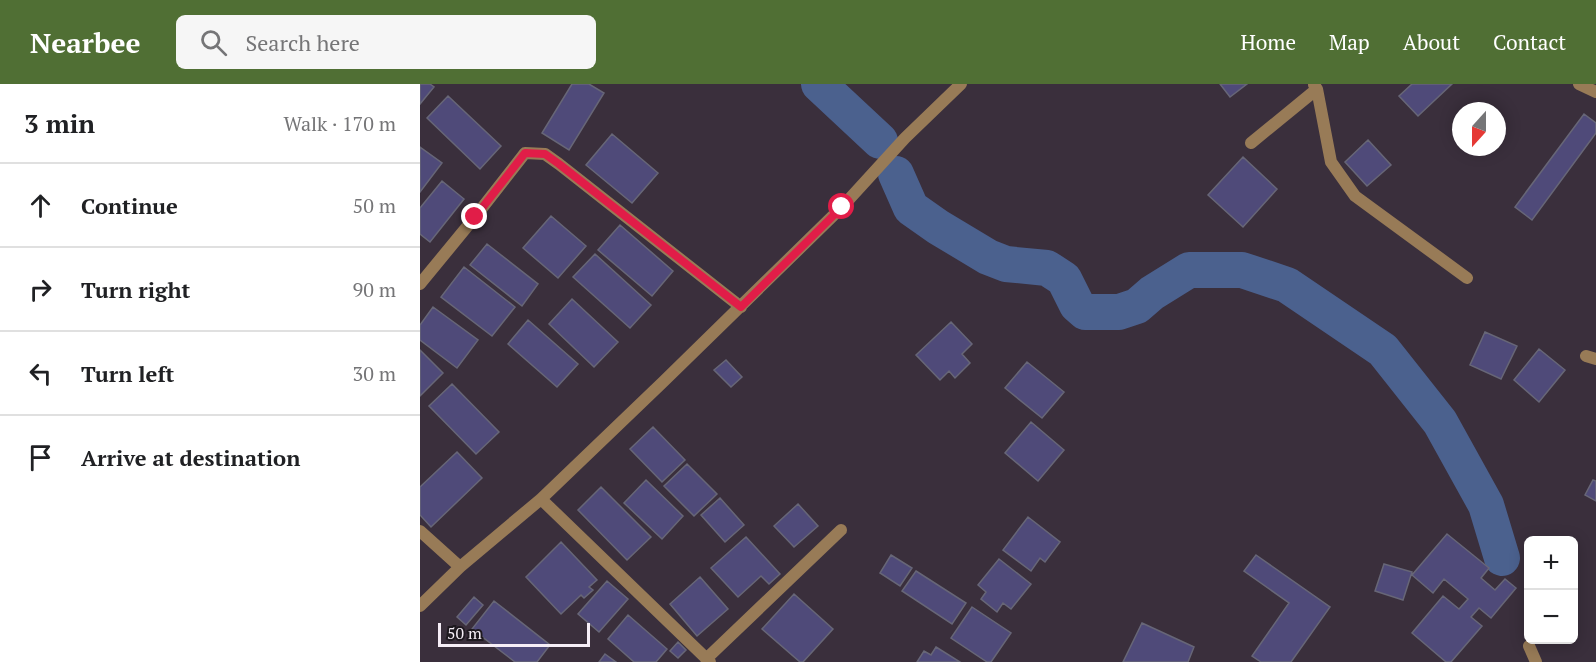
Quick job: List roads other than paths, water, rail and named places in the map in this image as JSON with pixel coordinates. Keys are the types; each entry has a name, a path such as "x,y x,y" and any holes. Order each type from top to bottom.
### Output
{"street":[{"path":"420,606 460,567 541,499 741,307 842,207 905,138 961,84"},
{"path":"1579,84 1596,92"},
{"path":"1251,143 1315,86 1331,162 1355,196 1467,278"},
{"path":"422,278 525,153 545,154 741,307"},
{"path":"541,499 708,660 841,530"},
{"path":"420,531 460,567"},
{"path":"1529,646 1536,662"}],"waterway":[{"path":"819,84 880,141"},
{"path":"896,174 911,208 988,257 1006,264 1047,268 1064,279 1077,305 1085,312 1119,312 1137,306 1152,293 1189,270 1242,270 1287,285 1383,350 1440,422 1486,505 1502,558"}]}
